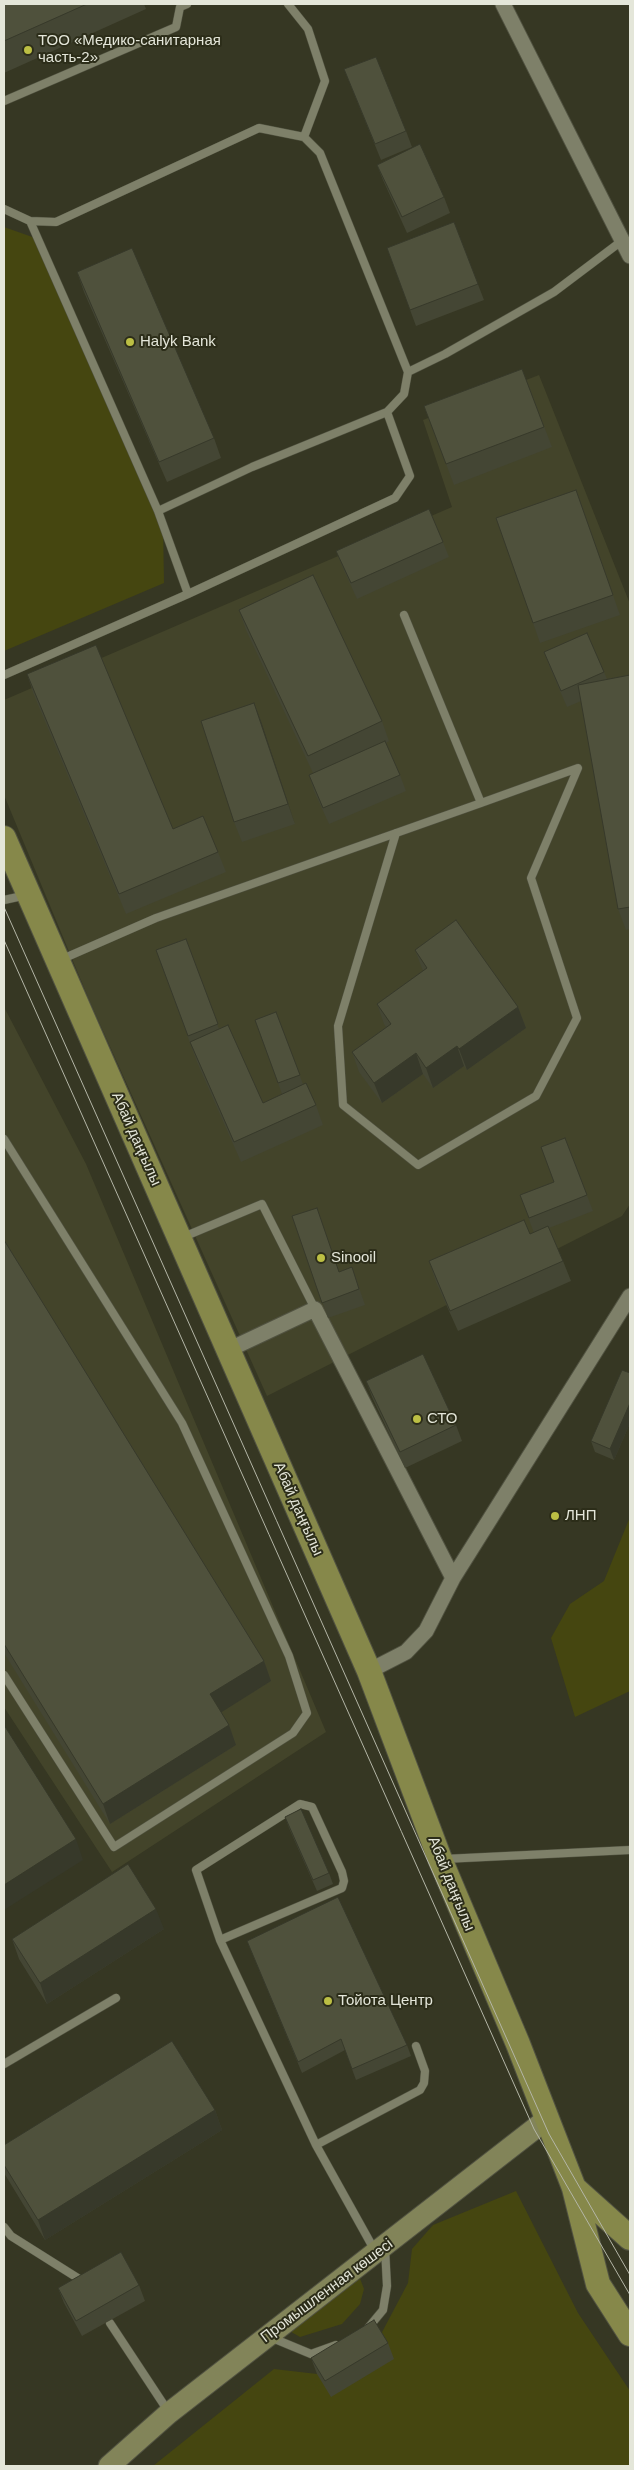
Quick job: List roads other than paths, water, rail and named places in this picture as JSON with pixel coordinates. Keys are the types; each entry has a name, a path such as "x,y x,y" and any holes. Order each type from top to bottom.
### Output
{"main road":[{"name":"Абай даңғылы","path":"4,838 369,1671 440,1859 574,2188 598,2284 630,2334"},
{"name":"Промышленная көшесі","path":"109,2466 169,2413 547,2119"},
{"name":"Абай даңғылы","path":"574,2188 630,2238"}],"street":[{"path":"503,4 630,256"},
{"path":"369,1671 406,1652 418,1642 453,1578 630,1296"},
{"path":"228,1350 315,1309 453,1578"}],"lane":[{"path":"288,4 308,29 325,82 304,138"},
{"path":"4,102 176,27 181,5"},
{"path":"4,209 30,221 56,222 259,128 304,138 320,153 408,372 404,394 387,412 252,467 158,511"},
{"path":"30,221 158,511 188,594"},
{"path":"408,372 445,354 554,292 623,240"},
{"path":"4,674 188,594 395,498 410,476 387,412"},
{"path":"404,615 481,803"},
{"path":"58,961 156,918 578,768 531,878 577,1018 536,1096 418,1165 343,1105 338,1036 338,1026 396,833"},
{"path":"4,900 28,895"},
{"path":"4,1140 182,1423 289,1656 307,1713 293,1734 114,1847 4,1674"},
{"path":"180,1239 262,1204 315,1309"},
{"path":"220,1940 337,1892 342,1888 344,1881 342,1872 312,1807 306,1804 296,1807 196,1870 220,1940 316,2145 381,2250 387,2286 383,2310 371,2326 358,2335"},
{"path":"440,1859 630,1850"},
{"path":"4,2064 116,1998"},
{"path":"316,2145 420,2090 424,2083 425,2072 416,2046"},
{"path":"4,2227 11,2236 74,2274 90,2286"},
{"path":"110,2323 169,2413"},
{"path":"268,2336 311,2354 344,2343"}],"tram line":[{"path":"4,907 549,2134 630,2275"},
{"path":"4,940 534,2129 630,2295"}],"place":[{"name":"ТОО «Медико-санитарная часть-2»","path":"28,50"},
{"name":"Halyk Bank","path":"130,342"},
{"name":"Sinooil","path":"321,1258"},
{"name":"СТО","path":"417,1419"},
{"name":"ЛНП","path":"555,1516"},
{"name":"Тойота Центр","path":"328,2001"}]}
